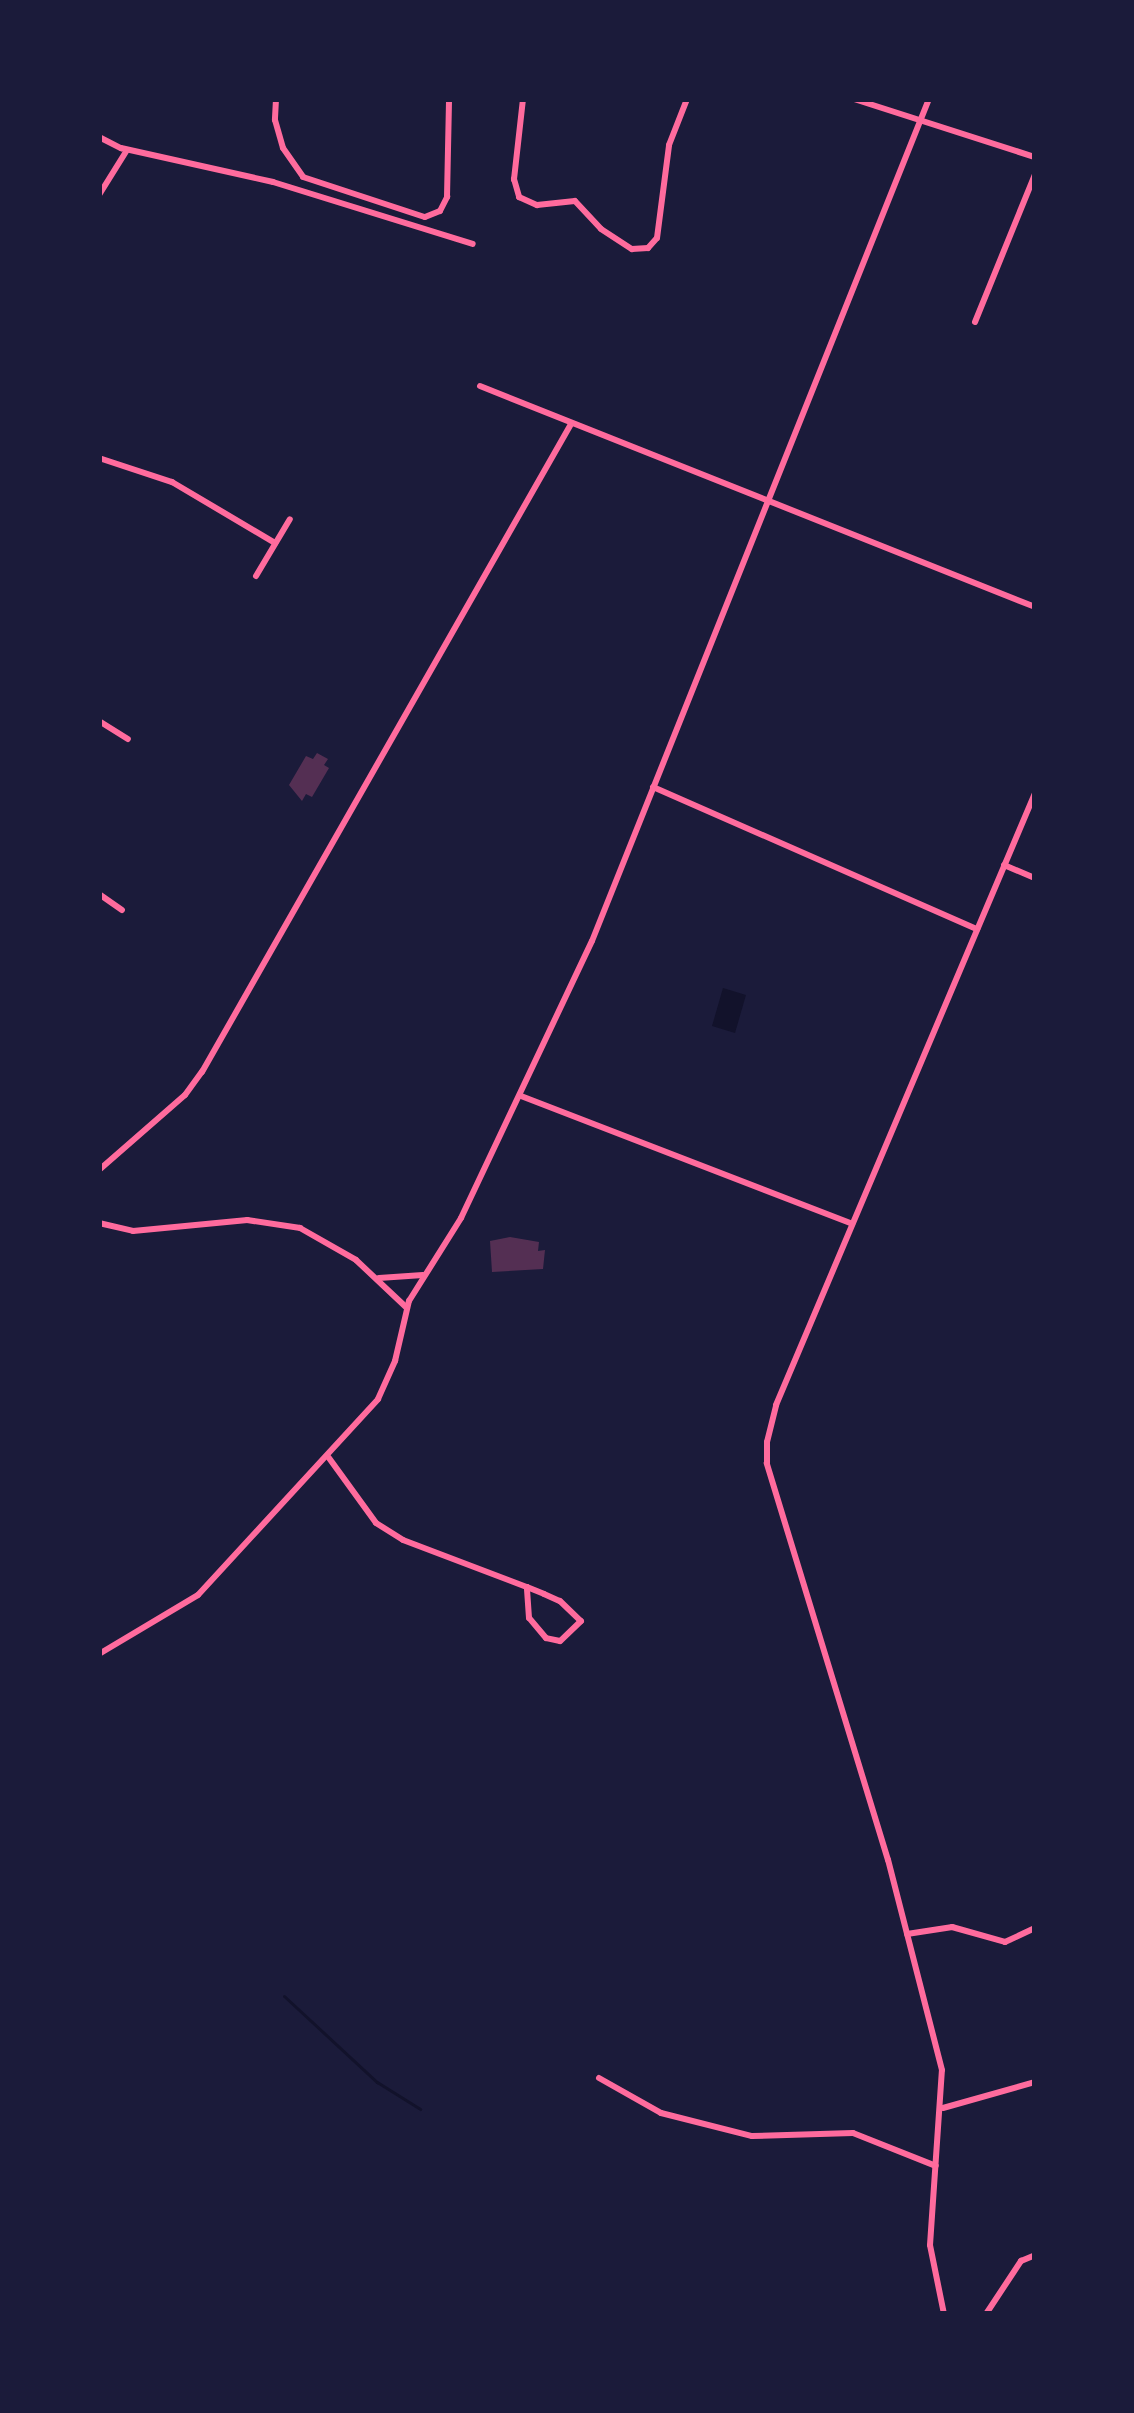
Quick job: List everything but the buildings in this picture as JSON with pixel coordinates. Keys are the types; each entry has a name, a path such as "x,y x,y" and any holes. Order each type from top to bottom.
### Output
{"street":[{"path":"276,99 275,120 283,148 303,177 425,217 440,212 447,197 449,99"},
{"path":"523,99 514,179 519,197 537,205 575,201 602,230 632,249 648,248 657,238 669,145 687,99"},
{"path":"854,99 1035,157"},
{"path":"99,1654 198,1595 378,1399 395,1361 407,1308 461,1218 592,941 929,99"},
{"path":"99,136 127,150 273,182 473,244"},
{"path":"99,196 127,150"},
{"path":"975,322 1035,174"},
{"path":"479,386 1035,607"},
{"path":"99,1170 185,1095 202,1072 571,424"},
{"path":"99,458 172,482 275,544"},
{"path":"256,577 290,518"},
{"path":"99,721 128,739"},
{"path":"652,787 977,929"},
{"path":"944,2314 930,2245 942,2070 907,1934 767,1463 776,1405 1035,793"},
{"path":"1004,866 1035,878"},
{"path":"99,894 122,910"},
{"path":"520,1096 853,1224"},
{"path":"99,1223 133,1231 247,1220 280,1224 320,1238 377,1278 407,1308"},
{"path":"377,1278 423,1275"},
{"path":"328,1457 376,1523 403,1540 527,1587 560,1601 581,1621 560,1641 546,1638 529,1618 527,1587"},
{"path":"907,1934 952,1927 1005,1942 1035,1928"},
{"path":"599,2078 662,2114 752,2136 853,2133 936,2166"},
{"path":"943,2108 1035,2082"},
{"path":"986,2314 1022,2261 1035,2255"}],"shaded area":[{"path":"723,988 746,995 735,1033 712,1026"}],"waterway":[{"path":"284,1996 377,2082 420,2109"}]}
